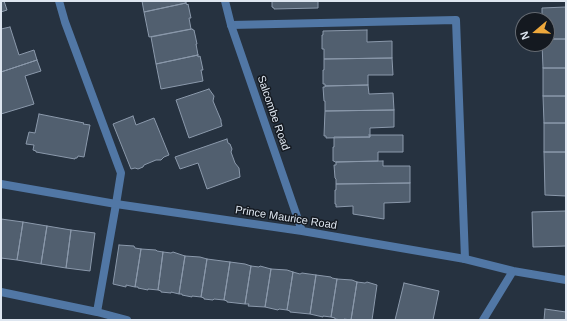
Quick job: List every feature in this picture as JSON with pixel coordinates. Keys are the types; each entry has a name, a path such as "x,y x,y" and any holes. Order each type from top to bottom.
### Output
{"street":[{"path":"59,1 65,22 121,173 97,312"},
{"name":"Salcombe Road","path":"225,1 231,25 302,231"},
{"path":"231,25 456,20 465,259"},
{"name":"Prince Maurice Road","path":"1,184 116,204 302,231 465,259 514,271 566,280"},
{"path":"483,320 514,271"},
{"path":"1,292 97,312 127,320"}],"building":[{"path":"1,1 4,1 7,10 1,12"},
{"path":"142,1 186,1 186,3 144,12"},
{"path":"272,1 318,1 318,8 274,9 272,7"},
{"path":"186,3 187,5 188,4 191,18 189,18 191,29 149,37 144,12"},
{"path":"566,7 566,39 555,39 555,12 542,12 542,8"},
{"path":"10,27 19,55 34,50 37,60 1,72 1,29"},
{"path":"192,29 194,30 198,55 156,64 151,37"},
{"path":"367,30 367,42 392,41 392,58 324,59 324,49 322,49 323,31"},
{"path":"555,39 566,39 566,68 543,68 542,52 555,52"},
{"path":"198,55 198,57 200,56 203,70 201,70 203,81 161,89 156,64"},
{"path":"392,58 393,75 368,75 368,85 325,86 325,84 323,84 324,59"},
{"path":"37,60 41,71 25,76 34,104 1,114 1,72"},
{"path":"543,68 566,68 566,96 543,96"},
{"path":"368,85 369,94 393,93 394,110 325,111 323,87"},
{"path":"209,89 214,96 213,101 222,126 189,138 176,100"},
{"path":"543,96 566,96 566,123 544,123"},
{"path":"394,110 394,127 370,128 370,137 326,138 326,136 324,136 325,111"},
{"path":"39,114 90,125 84,157 78,156 75,159 36,152 33,150 34,145 26,144 29,132 35,133"},
{"path":"133,116 136,125 154,118 169,155 161,160 156,160 138,169 131,169 113,124"},
{"path":"544,123 566,123 566,152 544,152"},
{"path":"369,135 403,135 403,152 378,152 378,161 333,161 334,137 370,137"},
{"path":"227,139 232,149 231,152 235,163 239,168 240,177 207,189 198,163 180,169 175,157"},
{"path":"544,152 566,152 566,196 545,195"},
{"path":"383,161 383,166 410,166 410,183 336,184 334,165 336,165 336,162"},
{"path":"410,183 410,202 384,203 384,219 353,214 353,206 336,207 335,204 336,184"},
{"path":"566,211 566,246 533,247 532,212"},
{"path":"1,219 23,222 17,260 1,258"},
{"path":"23,222 47,226 41,264 17,260"},
{"path":"47,226 71,230 66,268 41,264"},
{"path":"71,230 95,233 90,271 66,268"},
{"path":"119,245 134,246 135,248 141,249 135,287 126,285 126,287 113,284"},
{"path":"141,249 163,252 158,290 148,290 135,287"},
{"path":"163,252 173,252 185,256 179,294 161,292 158,290"},
{"path":"185,256 207,259 201,297 192,297 179,294"},
{"path":"207,259 230,262 224,300 204,299 201,297"},
{"path":"230,262 251,266 245,304 227,302 224,300"},
{"path":"251,266 260,266 271,269 265,307 248,306 249,304 245,304"},
{"path":"271,269 293,272 287,310 278,310 265,307"},
{"path":"293,272 316,275 310,314 290,312 287,310"},
{"path":"316,275 337,279 331,317 310,314"},
{"path":"337,279 352,280 357,282 351,320 335,319 331,317"},
{"path":"357,282 367,282 377,285 372,320 351,320"},
{"path":"404,283 439,291 433,320 395,320"},
{"path":"545,309 566,312 566,320 544,320"}]}
